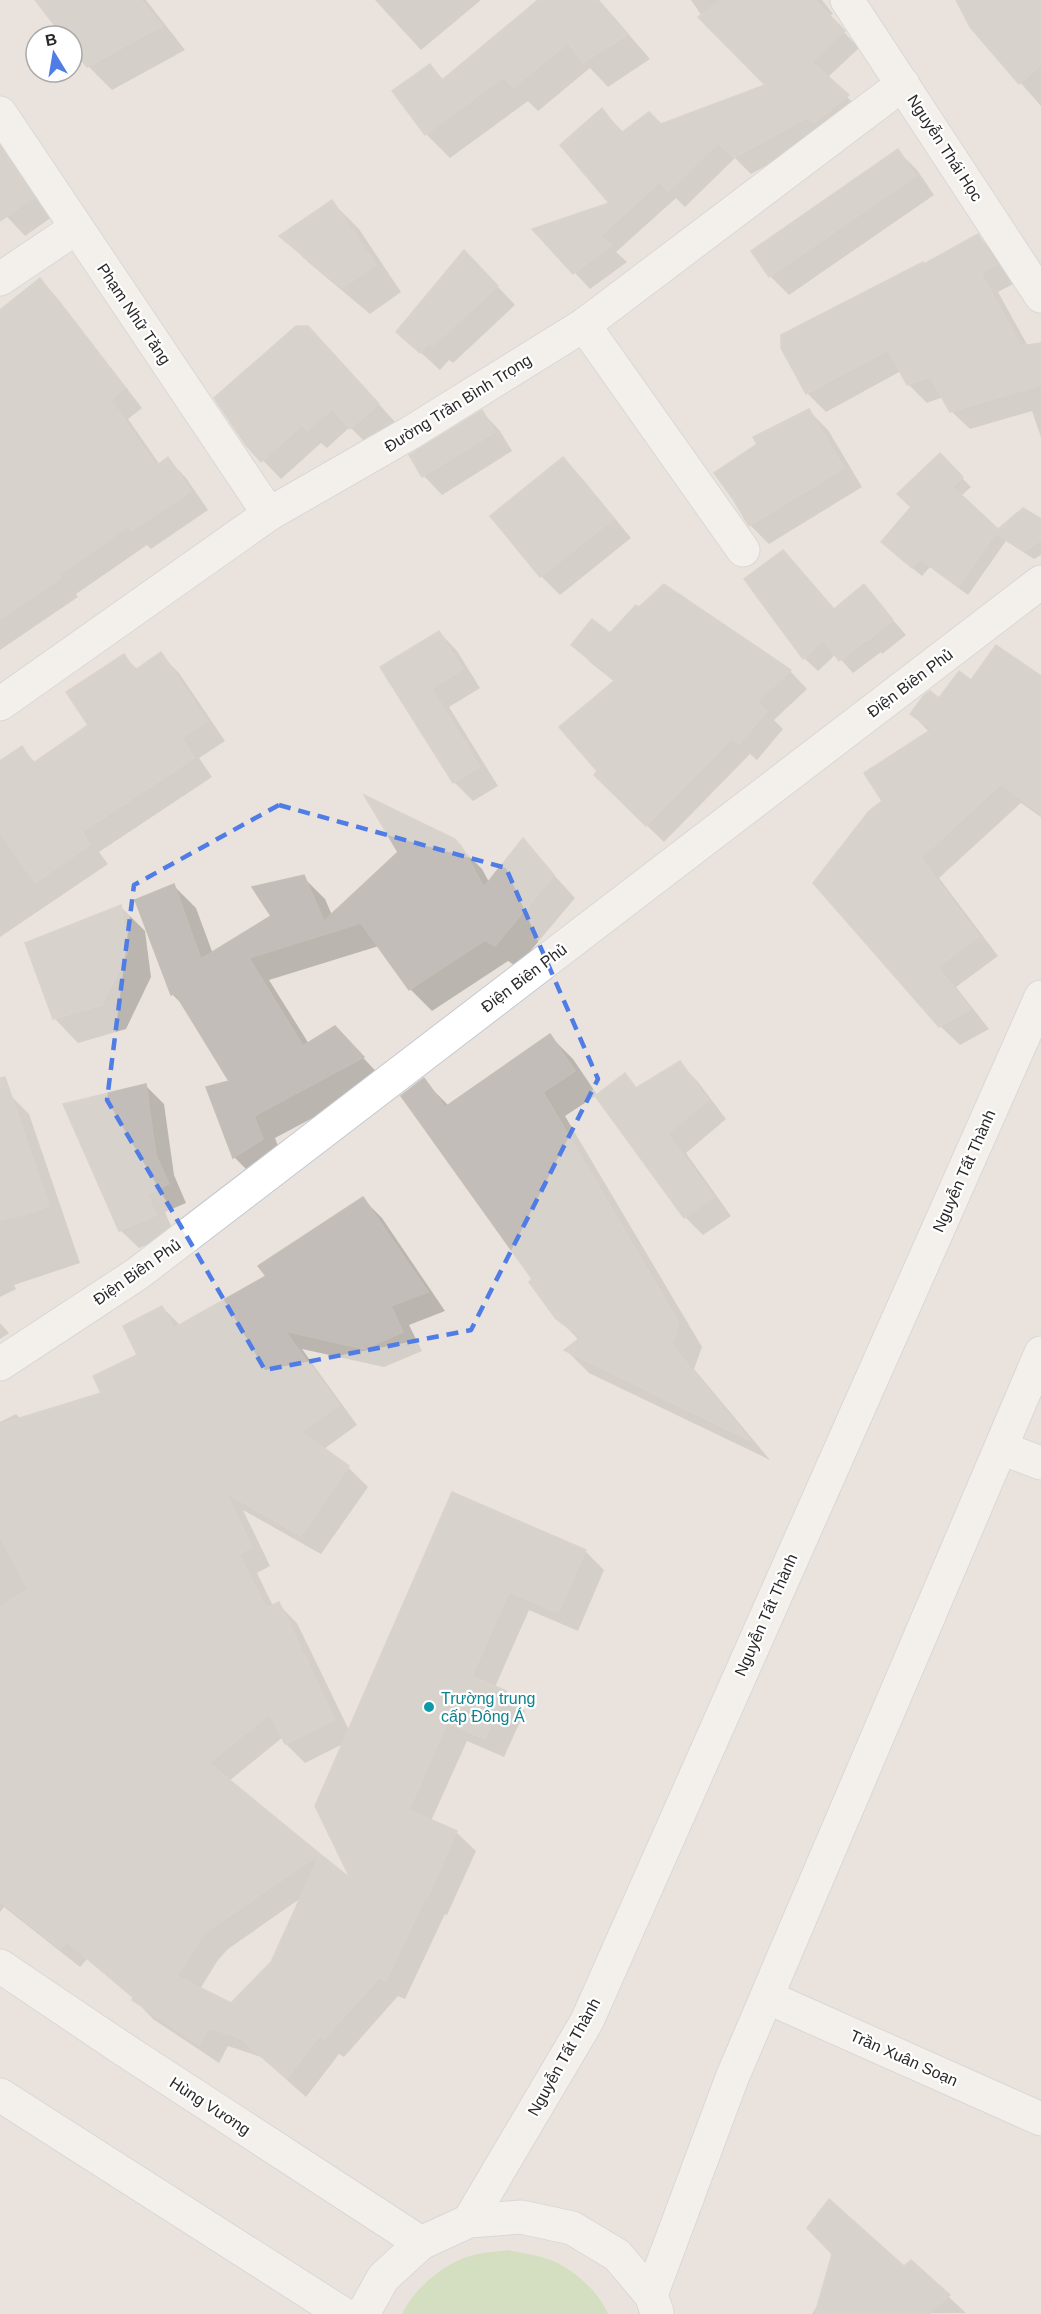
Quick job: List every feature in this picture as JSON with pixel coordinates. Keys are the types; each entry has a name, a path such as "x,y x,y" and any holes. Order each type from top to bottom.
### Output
{"street":[{"name":"Nguyễn Thái Học","path":"847,0 1041,296"},
{"name":"Đường Trần Bình Trọng","path":"0,704 269,514 410,433 584,325 903,84"},
{"name":"Phạm Nhữ Tăng","path":"0,113 269,514"},
{"path":"0,279 76,228"},
{"path":"584,325 743,550"},
{"name":"Điện Biên Phủ","path":"0,1364 137,1274 1041,582"},
{"name":"Nguyễn Tất Thành","path":"470,2222 587,2020 1041,997"},
{"path":"654,2305 732,2078 1041,1353"},
{"path":"1001,1448 1041,1463"},
{"name":"Hùng Vương","path":"0,1966 120,2047 422,2243"},
{"name":"Trần Xuân Soạn","path":"767,1997 1041,2119"},
{"path":"0,2095 343,2314"},
{"path":"363,2314 383,2278 422,2243 470,2222 521,2217 572,2228 617,2255 654,2305"}],"highlighted area":[{"path":"279,805 506,868 598,1079 471,1330 265,1370 107,1100 134,885"}],"green space":[{"path":"508,2250 554,2261 564,2266 590,2288 604,2305 608,2314 402,2314 421,2287 440,2271 475,2255"}],"building":[{"path":"35,0 141,0 162,26 87,67 84,63 84,24 54,24"},
{"path":"538,0 598,0 628,34 583,63 568,43 513,88 504,77 425,135 392,91 430,64 442,80"},
{"path":"721,0 815,0 845,31 812,62 849,95 814,123 808,117 734,158 718,143 668,192 660,182 600,236 612,245 573,274 532,229 609,203 560,145 602,108 621,133 649,112 661,124 765,85 698,17"},
{"path":"956,0 1041,0 1041,65 1019,84 970,27"},
{"path":"0,147 34,197 0,221"},
{"path":"898,149 916,176 769,277 751,251"},
{"path":"332,200 376,265 342,288 279,236"},
{"path":"978,234 997,264 981,273 1021,346 1041,343 1041,385 950,412 930,377 907,385 888,350 806,394 781,348 781,335 923,262 924,264"},
{"path":"464,250 498,286 433,346 429,343 420,353 396,332"},
{"path":"40,278 125,388 111,400 156,466 168,457 191,491 131,531 128,527 59,575 61,578 0,619 0,310"},
{"path":"296,326 308,326 379,404 350,429 332,409 307,431 302,425 261,462 245,444 214,398"},
{"path":"809,409 844,468 749,526 714,473 757,444 753,437"},
{"path":"482,410 495,432 422,477 409,455"},
{"path":"940,453 963,477 953,487 998,529 1023,508 1041,519 1041,540 1024,551 996,533 958,587 920,559 912,568 881,542 911,507 897,494"},
{"path":"563,457 614,519 540,577 490,516"},
{"path":"783,550 834,609 864,584 893,620 839,661 823,640 803,659 744,579"},
{"path":"664,584 791,670 757,702 767,711 739,744 732,738 646,826 594,775 597,771 559,727 615,680 571,645 592,619 610,633 636,605 639,607"},
{"path":"439,631 463,669 432,689 480,767 453,783 380,667"},
{"path":"996,645 1041,676 1041,814 1001,784 921,858 979,936 938,967 971,1009 939,1027 813,883 869,811 882,801 864,773 932,729 910,714 924,695 930,691 939,698 959,671 971,680"},
{"path":"161,652 207,721 182,738 194,758 82,832 90,845 35,883 0,832 0,761 22,746 33,763 88,725 66,692 124,654 135,670"},
{"path":"364,795 455,839 484,887 523,838 554,875 495,946 485,940 409,990 361,923 249,958 303,1046 335,1026 364,1057 254,1116 263,1139 233,1158 206,1087 229,1081 175,993 171,995 135,900 174,884 201,959 271,916 252,887 304,875 324,921 398,852"},
{"path":"121,905 128,952 102,1005 53,1019 25,943"},
{"path":"550,1034 575,1071 543,1092 679,1323 672,1345 751,1441 564,1350 581,1337 556,1319 529,1282 532,1279 401,1096 424,1078 445,1107"},
{"path":"680,1061 708,1100 668,1134 714,1197 684,1218 595,1096 625,1073 636,1088"},
{"path":"5,1077 49,1206 0,1220 0,1078"},
{"path":"146,1084 156,1155 169,1184 147,1194 156,1215 119,1231 63,1104"},
{"path":"363,1197 428,1292 391,1306 403,1332 364,1349 285,1331 339,1405 302,1432 349,1466 301,1536 226,1493 252,1547 239,1554 266,1608 279,1602 335,1720 285,1744 270,1714 209,1763 350,1878 315,1806 452,1492 586,1550 558,1613 509,1592 472,1676 506,1691 485,1739 447,1723 409,1810 457,1831 428,1897 426,1896 386,1981 379,1978 324,2039 319,2036 287,2079 240,2038 209,2028 199,2045 132,2000 133,1997 67,1942 60,1949 0,1901 0,1607 28,1589 0,1537 0,1424 101,1393 93,1376 137,1355 123,1326 162,1306 174,1328 266,1276 258,1266","holes":["320,1854 271,1962 231,2003 177,1976 199,1941 209,1930"]},
{"path":"829,2199 904,2266 911,2260 950,2295 929,2314 815,2314 832,2254 807,2228"}],"place":[{"name":"Trường trung cấp Đông Á","path":"429,1707"}]}
